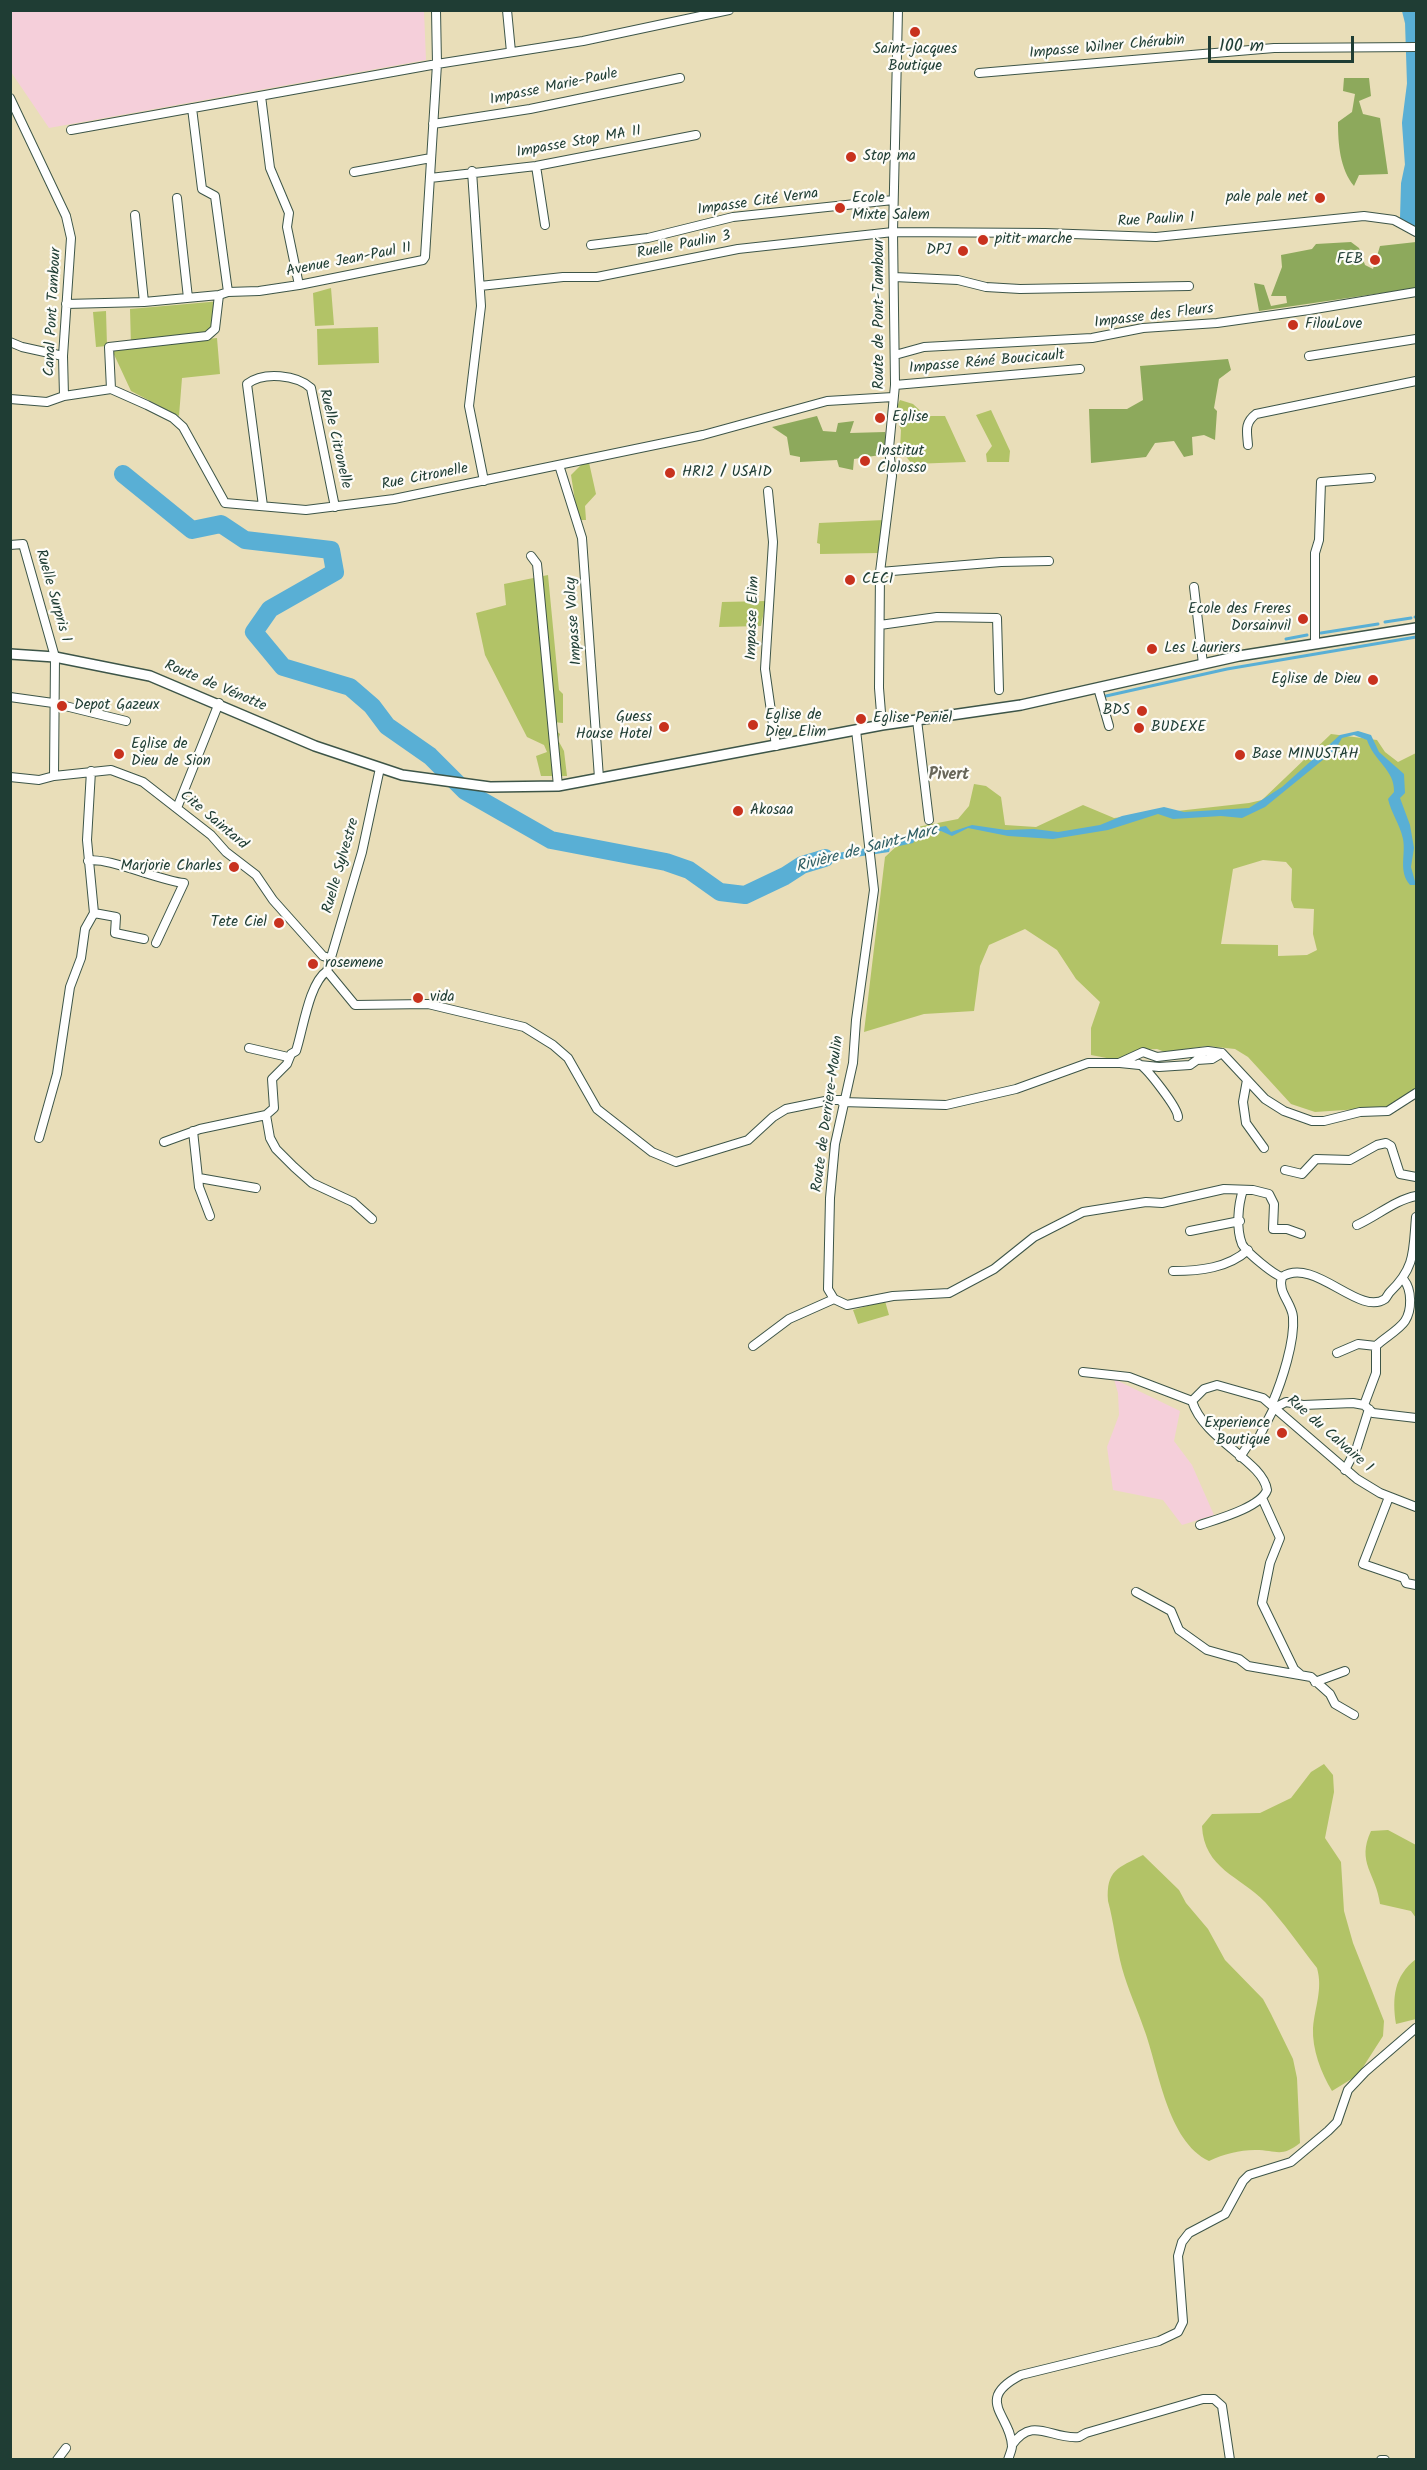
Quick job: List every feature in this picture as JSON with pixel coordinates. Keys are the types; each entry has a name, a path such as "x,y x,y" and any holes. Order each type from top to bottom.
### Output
{"street":[{"name":"Avenue Jean-Paul II","path":"66,304 144,302 219,295 228,292 258,291 423,261 437,64 436,10"},
{"path":"507,10 511,52"},
{"path":"71,130 437,64 583,41 729,10"},
{"name":"Route de Pont-Tambour","path":"882,725 879,688 880,572 892,476 889,448 896,385 893,200 897,10"},
{"name":"Impasse Wilner Chérubin","path":"979,73 1274,48 1414,47"},
{"name":"Impasse Marie-Paule","path":"433,124 530,109 680,78"},
{"path":"261,96 270,168 289,213 287,227 298,285"},
{"name":"Canal Pont Tambour","path":"10,98 66,216 71,238 63,356 64,396"},
{"path":"192,108 202,189 215,196 228,292"},
{"name":"Impasse Stop MA II","path":"430,178 472,171 536,166 696,135"},
{"path":"354,172 431,158"},
{"path":"536,166 545,225"},
{"path":"472,171 481,306 469,406 484,481"},
{"path":"177,198 188,298"},
{"name":"Impasse Cité Verna","path":"591,245 664,234 733,217 893,200"},
{"path":"135,215 144,302"},
{"name":"Rue Paulin 1","path":"893,232 1045,233 1156,237 1364,216 1394,220 1416,232"},
{"name":"Ruelle Paulin 3","path":"480,286 563,277 597,277 738,249 893,232"},
{"path":"894,277 958,280 986,286 1020,289 1189,286"},
{"name":"Impasse des Fleurs","path":"895,355 924,347 1092,338 1143,328 1217,323 1416,292"},
{"path":"10,399 47,402 64,396 111,389 109,347 207,336 215,329 219,295"},
{"path":"1309,356 1416,339"},
{"path":"10,342 63,356"},
{"name":"Impasse Réné Boucicault","path":"896,385 1080,369"},
{"name":"Ruelle Citronelle","path":"263,506 247,384 254,379 270,375 304,382 311,388 335,507"},
{"path":"1248,445 1246,426 1248,420 1256,414 1416,381"},
{"name":"Rue Citronelle","path":"111,389 174,418 188,435 225,503 306,510 394,499 484,481 703,435 827,401 893,397"},
{"name":"Impasse Volcy","path":"559,465 582,538 599,778"},
{"path":"1315,642 1315,553 1319,540 1322,482 1371,478"},
{"name":"Impasse Elim","path":"768,491 773,542 765,669 776,746"},
{"name":"Ruelle Surpris 1","path":"10,545 23,544 55,657 54,776"},
{"path":"531,556 537,564 558,786"},
{"path":"880,572 1001,562 1049,561"},
{"path":"1194,587 1203,664"},
{"path":"880,625 938,617 997,618 999,690"},
{"name":"Route de Vénotte","path":"10,654 55,657 131,670 219,704 315,746 402,775 490,787 558,786 882,725 1021,705 1203,664 1315,642 1416,628"},
{"path":"1098,688 1109,726"},
{"path":"10,697 53,703 126,721"},
{"path":"177,808 219,704"},
{"path":"917,720 929,820"},
{"name":"Route de Derriere-Moulin","path":"834,1299 828,1289 830,1198 843,1101 853,1063 856,1020 872,910 874,870 867,833 856,730"},
{"name":"Ruelle Sylvestre","path":"327,971 362,852 380,768"},
{"name":"Cite Saintard","path":"10,777 39,780 54,776 111,770 125,774 155,790 256,875 273,900 323,956 329,958"},
{"path":"39,1138 57,1074 70,987 81,958 85,929 94,913 87,840 91,771"},
{"path":"88,861 102,860 166,882 184,883 156,943"},
{"path":"94,913 116,917 115,933 144,939"},
{"path":"164,1142 193,1131 266,1115 274,1108 272,1079 287,1064 288,1057 296,1051 307,1010 321,975 327,971 355,1005 428,1004 524,1027 553,1045 568,1058 597,1109 652,1152 676,1162 748,1140 786,1110 843,1101 946,1105 1016,1089 1088,1063 1137,1063 1159,1067 1190,1065 1197,1060 1212,1059 1222,1053"},
{"path":"249,1048 288,1057"},
{"path":"1119,1063 1143,1052 1157,1057 1208,1051 1222,1053 1265,1099 1284,1111 1312,1121 1324,1121 1360,1112 1388,1111 1416,1094"},
{"path":"1137,1063 1150,1074 1176,1108 1178,1117"},
{"path":"1247,1080 1243,1102 1246,1123 1264,1148"},
{"path":"266,1115 270,1138 276,1149 294,1167 312,1183 353,1202 372,1219"},
{"path":"193,1131 202,1200 210,1216"},
{"path":"1285,1170 1302,1174 1316,1159 1350,1160 1377,1145 1386,1143 1391,1146 1400,1174 1416,1177"},
{"path":"199,1178 256,1188"},
{"path":"753,1346 789,1319 834,1299 847,1305 892,1296 949,1293 994,1269 1034,1237 1083,1212 1146,1202 1162,1203 1218,1189 1239,1188 1269,1194 1274,1204 1273,1229 1287,1228 1301,1234"},
{"path":"1243,1190 1240,1221 1243,1246 1261,1264 1282,1277 1299,1272 1328,1282 1369,1302 1384,1300 1404,1280 1411,1263 1416,1216"},
{"path":"1358,1225 1377,1217 1397,1203 1416,1196"},
{"path":"1190,1231 1240,1221"},
{"path":"1173,1271 1209,1268 1225,1264 1248,1250"},
{"path":"1240,1457 1248,1445 1258,1439 1273,1406 1287,1357 1293,1324 1291,1304 1283,1292 1282,1277"},
{"path":"1337,1353 1358,1344 1376,1346 1404,1323 1407,1317 1409,1291 1404,1280"},
{"path":"1345,1470 1357,1447 1376,1373 1376,1346"},
{"path":"1083,1372 1129,1377 1192,1401 1196,1414 1206,1426 1266,1482 1267,1490 1262,1498 1200,1526"},
{"name":"Rue du Calvaire 1","path":"1192,1401 1204,1389 1217,1385 1263,1398 1280,1416 1345,1470 1389,1497 1416,1507"},
{"path":"1273,1406 1286,1402 1366,1407 1373,1413 1416,1418"},
{"path":"1389,1497 1363,1564 1392,1573 1404,1578 1406,1583 1416,1585"},
{"path":"1262,1498 1280,1538 1270,1563 1262,1603 1294,1669 1330,1694 1341,1709 1354,1715"},
{"path":"1136,1592 1171,1611 1179,1630 1207,1650 1239,1659 1248,1666 1302,1675"},
{"path":"1315,1682 1345,1671"},
{"path":"1012,2445 997,2406 998,2395 1006,2383 1021,2375 1159,2341 1178,2332 1183,2322 1178,2256 1182,2242 1189,2233 1226,2214 1242,2181 1249,2175 1291,2162 1328,2131 1337,2122 1348,2090 1365,2072 1416,2028"},
{"path":"1008,2460 1012,2445 1019,2436 1029,2430 1079,2437 1203,2399 1214,2399 1222,2406 1230,2460"},
{"path":"57,2460 66,2448"}],"shaded area":[{"path":"10,11 424,11 426,60 49,128 11,72"},
{"path":"1114,1379 1180,1411 1174,1441 1192,1465 1214,1515 1182,1525 1163,1500 1113,1490 1107,1447 1119,1415 1118,1393"}],"green space":[{"path":"1344,78 1369,78 1371,96 1359,101 1363,114 1380,118 1388,174 1359,175 1354,186 1343,164 1339,139 1338,122 1352,112 1355,94 1343,91"},
{"path":"1351,242 1359,248 1365,265 1373,269 1380,246 1416,242 1416,288 1259,311 1254,283 1264,285 1271,306 1287,303 1286,296 1271,296 1282,267 1281,255 1312,249 1316,244"},
{"path":"331,288 334,325 315,326 313,293"},
{"path":"221,301 214,337 149,344 217,338 220,374 182,378 179,416 131,391 111,348 131,346 130,309"},
{"path":"106,311 107,346 96,347 93,312"},
{"path":"378,327 379,363 318,365 317,329"},
{"path":"1228,359 1231,370 1219,379 1214,408 1217,411 1215,440 1204,435 1192,437 1193,455 1184,457 1174,441 1155,443 1146,457 1091,463 1089,409 1127,409 1143,400 1140,366"},
{"path":"900,400 913,404 926,416 945,416 966,462 912,464 900,449 901,430 894,413"},
{"path":"991,410 1010,451 1009,462 987,462 986,454 992,446 976,415"},
{"path":"817,416 823,431 836,432 838,423 854,421 850,433 885,432 887,454 854,459 853,470 839,467 837,460 800,462 800,457 790,455 787,437 772,427"},
{"path":"588,458 596,494 585,506 586,520 578,520 571,475"},
{"path":"884,520 879,553 820,554 820,544 817,543 819,523"},
{"path":"548,575 559,690 563,694 563,723 553,722 552,727 560,734 558,740 564,751 567,776 541,776 536,756 547,752 544,745 527,737 485,655 476,613 506,605 504,584"},
{"path":"766,601 761,626 719,627 722,602"},
{"path":"1331,734 1377,740 1385,752 1398,762 1416,753 1416,1090 1389,1107 1315,1112 1291,1104 1248,1057 1235,1049 1207,1046 1165,1052 1157,1049 1138,1050 1117,1060 1091,1055 1091,1028 1100,1002 1076,979 1057,950 1025,929 989,945 980,966 974,1011 924,1014 864,1032 885,857 917,827 958,819 969,806 974,784 986,786 1001,797 1005,825 1036,827 1083,805 1114,818 1262,800","holes":["1263,860 1286,862 1292,869 1291,900 1294,908 1314,909 1313,934 1317,950 1307,955 1278,956 1278,945 1221,944 1233,869"]},
{"path":"885,1301 889,1315 858,1324 853,1310"},
{"path":"1324,1764 1333,1775 1334,1792 1325,1838 1341,1862 1344,1911 1353,1943 1384,2021 1383,2036 1358,2075 1332,2091 1324,2077 1314,2044 1313,2028 1319,1983 1317,1968 1265,1902 1216,1862 1204,1841 1202,1826 1212,1814 1260,1813 1291,1798 1311,1772"},
{"path":"1388,1830 1416,1845 1416,1918 1411,1911 1380,1904 1368,1868 1366,1852 1371,1831"},
{"path":"1143,1855 1179,1890 1186,1903 1208,1929 1225,1960 1263,1999 1271,2014 1293,2059 1297,2078 1300,2143 1294,2148 1283,2152 1243,2151 1226,2154 1209,2161 1183,2138 1174,2121 1124,1976 1108,1901 1109,1883 1115,1871"},
{"path":"1416,1959 1416,2019 1396,2024 1394,2005 1396,1988 1403,1973"}],"water":[{"path":"1358,731 1371,735 1379,752 1404,774 1405,793 1400,798 1410,825 1414,848 1411,867 1416,885 1410,885 1404,874 1403,839 1388,799 1394,792 1391,778 1367,740 1354,735 1342,738 1335,750 1265,807 1242,818 1221,816 1173,819 1158,814 1108,830 1053,839 1008,836 968,828 952,836 941,831 919,834 913,843 890,848 889,852 802,865 820,856 885,845 906,839 915,831 946,826 951,832 972,825 1006,830 1034,829 1058,832 1100,825 1122,816 1164,807 1184,812 1249,808 1282,787 1340,735"}],"waterway":[{"name":"Rivière de Saint-Marc","path":"1411,10 1414,22 1416,84 1411,123 1414,165 1410,184 1409,218 1416,223"},
{"name":"Rivière de Saint-Marc","path":"123,474 192,530 221,524 245,540 331,550 335,572 270,609 254,632 283,667 350,687 372,706 387,726 430,756 465,791 551,840 666,862 689,870 720,892 745,895 785,876 802,865 825,858"},
{"path":"1385,622 1411,618"},
{"path":"1321,633 1378,624"},
{"path":"1286,639 1307,635"},
{"path":"1106,696 1227,669 1416,637"}],"place":[{"name":"Saint-jacques Boutique","path":"915,32"},
{"name":"Stop ma","path":"851,157"},
{"name":"pale pale net","path":"1320,198"},
{"name":"Ecole Mixte Salem","path":"840,208"},
{"name":"pitit marche","path":"983,240"},
{"name":"DPJ","path":"963,251"},
{"name":"FEB","path":"1375,260"},
{"name":"FilouLove","path":"1293,325"},
{"name":"Eglise","path":"880,418"},
{"name":"Institut Clolosso","path":"865,461"},
{"name":"HRI2 / USAID","path":"670,473"},
{"name":"CECI","path":"850,580"},
{"name":"Ecole des Freres Dorsainvil","path":"1303,619"},
{"name":"Les Lauriers","path":"1152,649"},
{"name":"Eglise de Dieu","path":"1373,680"},
{"name":"Depot Gazeux","path":"62,706"},
{"name":"BDS","path":"1142,711"},
{"name":"Eglise Peniel","path":"861,719"},
{"name":"Eglise de Dieu Elim","path":"753,725"},
{"name":"Guess House Hotel","path":"664,727"},
{"name":"BUDEXE","path":"1139,728"},
{"name":"Eglise de Dieu de Sion","path":"119,754"},
{"name":"Base MINUSTAH","path":"1240,755"},
{"name":"Akosaa","path":"738,811"},
{"name":"Marjorie Charles","path":"234,867"},
{"name":"Tete Ciel","path":"279,923"},
{"name":"rosemene","path":"313,964"},
{"name":"vida","path":"418,998"},
{"name":"Experience Boutique","path":"1282,1433"}],"district":[{"name":"Pivert","path":"949,776"}]}
